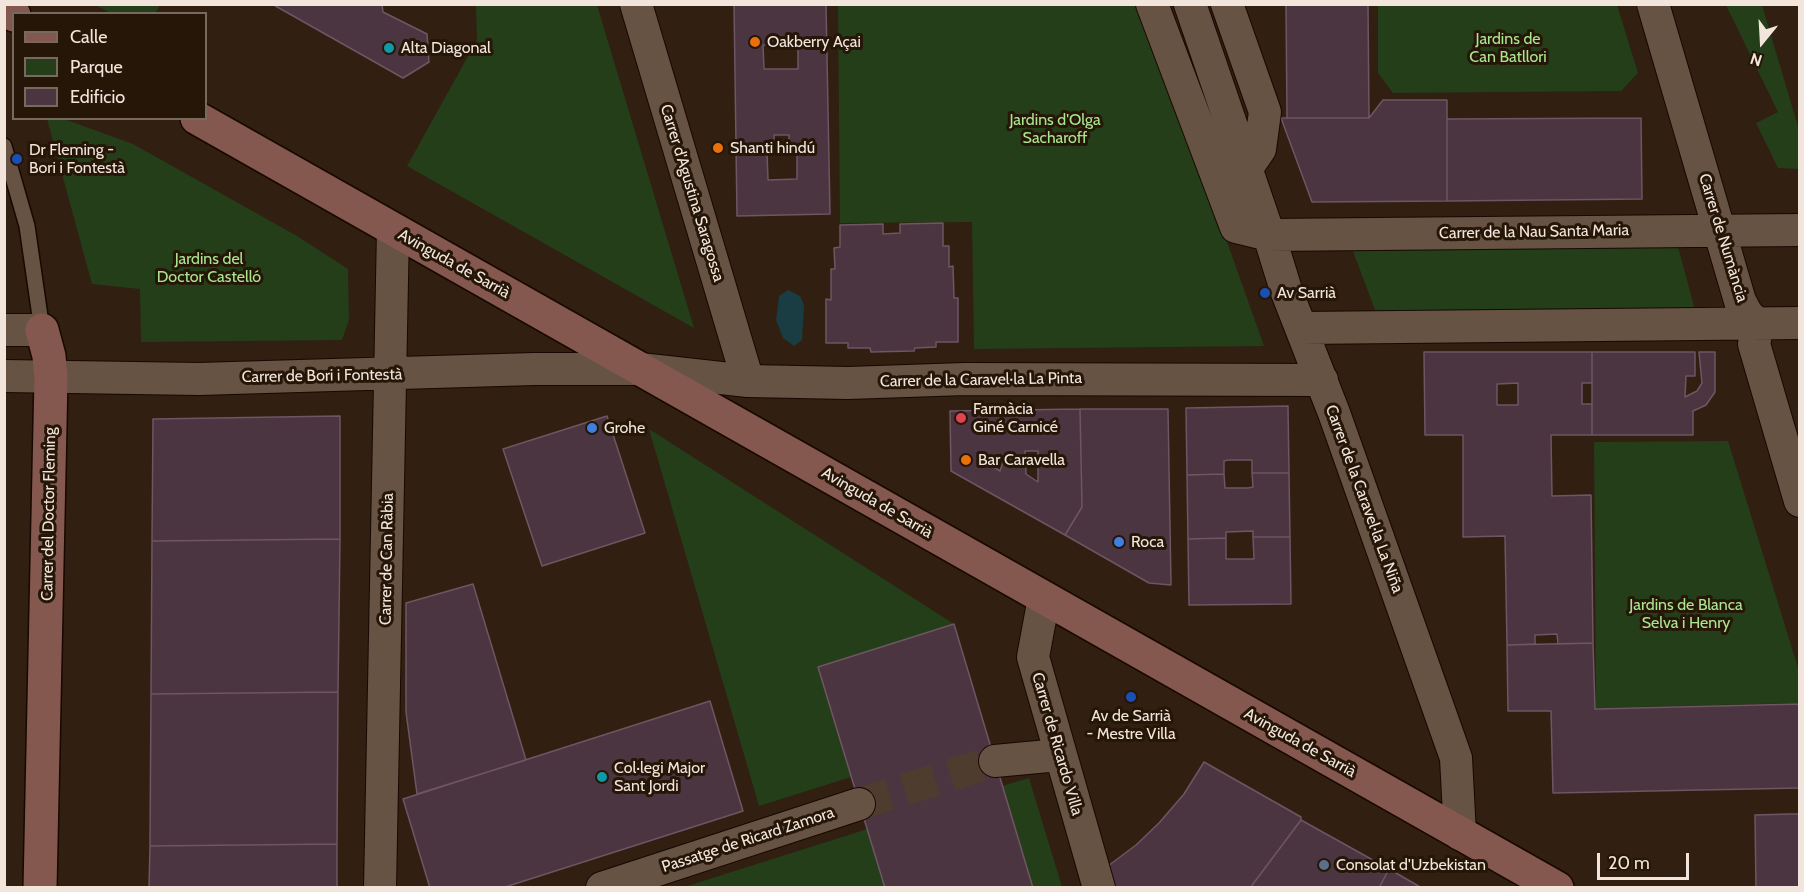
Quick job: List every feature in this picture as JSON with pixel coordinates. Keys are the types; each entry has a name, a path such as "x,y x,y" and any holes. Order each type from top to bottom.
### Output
{"main road":[{"name":"Avinguda de Sarrià","path":"200,120 1557,888"},
{"name":"Carrer del Doctor Fleming","path":"40,888 51,378 50,356 42,330"}],"street":[{"name":"Carrer d'Agustina Saragossa","path":"636,4 748,381"},
{"name":"Carrer de la Nau Santa Maria","path":"1152,4 1236,227 1269,235 1800,230"},
{"name":"Carrer de la Caravel·la La Niña","path":"1190,4 1301,328 1322,380 1456,758 1460,834"},
{"path":"1227,4 1265,112 1260,149 1246,168"},
{"name":"Carrer de Numància","path":"1653,4 1740,301 1747,314 1758,325"},
{"name":"Carrer de Can Ràbia","path":"380,888 393,230"},
{"path":"1301,328 1800,323"},
{"path":"1758,325 1754,344 1800,501"},
{"path":"4,330 42,330"},
{"name":"Carrer de Bori i Fontestà","path":"4,376 188,379 391,375 534,369 640,369"},
{"name":"Carrer de la Caravel·la La Pinta","path":"640,369 748,381 848,383 965,379 1322,380"},
{"name":"Carrer de Ricardo Villa","path":"1044,598 1033,657 1059,755 1099,888"},
{"path":"995,761 1059,755"},
{"name":"Passatge de Ricard Zamora","path":"602,888 859,804"}],"lane":[{"name":"Carrer del Doctor Fleming","path":"4,146 27,226 42,330"}],"green space":[{"path":"95,5 160,5 156,12 109,12"},
{"path":"476,5 597,5 694,328 407,166 477,40"},
{"name":"Jardins d'Olga Sacharoff","path":"838,5 1143,5 1264,346 974,349 972,222 840,223"},
{"name":"Jardins de Can Batllori","path":"1378,5 1617,5 1638,73 1621,91 1393,93 1378,73"},
{"path":"1726,5 1762,5 1799,130 1799,169 1778,168 1756,123 1778,112"},
{"name":"Jardins del Doctor Castelló","path":"47,120 67,120 133,144 297,236 348,269 349,320 342,340 141,342 140,289 92,284"},
{"path":"1677,243 1695,310 1377,315 1351,246"},
{"path":"649,429 954,624 818,667 851,777 759,806"},
{"name":"Jardins de Blanca Selva i Henry","path":"1728,441 1799,671 1799,703 1596,708 1594,442"},
{"path":"1029,778 1062,887 1033,887 1002,786"},
{"path":"867,829 885,887 684,887 855,833"}],"water":[{"path":"788,290 800,296 804,305 802,340 794,346 783,338 776,320 779,296"}],"building":[{"name":"Alta Diagonal","path":"272,4 382,4 383,12 427,34 429,62 403,78"},
{"path":"734,4 826,4 830,214 737,216","holes":["789,39 789,44 798,44 798,69 764,69 763,45 771,45 772,40","774,135 789,135 789,152 797,151 797,179 768,180 767,152 774,152"]},
{"path":"1286,4 1368,4 1369,118 1287,118"},
{"path":"1383,100 1447,100 1447,201 1312,202 1281,118 1369,118"},
{"path":"1641,118 1642,199 1447,201 1447,119"},
{"path":"943,223 943,246 949,246 949,267 953,266 954,298 958,298 958,342 936,342 936,347 915,348 914,351 871,352 870,348 848,348 848,343 826,343 826,299 831,300 831,269 835,269 834,248 840,247 840,225 883,224 883,234 900,233 900,224"},
{"path":"1424,352 1592,352 1592,383 1582,383 1582,404 1592,404 1592,435 1551,435 1552,496 1591,495 1593,643 1558,644 1557,634 1535,635 1535,644 1507,645 1505,536 1463,537 1463,435 1425,435","holes":["1518,383 1518,405 1497,405 1497,384"]},
{"path":"1592,352 1695,352 1695,376 1686,376 1685,397 1697,391 1702,383 1699,352 1715,352 1715,392 1706,405 1693,411 1693,435 1592,435"},
{"path":"1288,406 1289,473 1252,473 1252,460 1228,460 1224,461 1224,474 1187,475 1186,408"},
{"path":"1080,409 1082,507 1065,535 951,471 950,411","holes":["1025,451 1038,451 1038,482 1026,474","990,455 1005,455 1000,471 986,462"]},
{"path":"1080,409 1168,409 1171,585 1149,583 1065,535 1082,507"},
{"path":"340,416 340,539 152,541 153,419"},
{"path":"607,416 645,533 542,566 503,449"},
{"path":"1252,473 1289,473 1290,537 1253,537 1253,531 1226,532 1226,538 1188,539 1187,475 1224,474 1225,488 1248,488 1253,487"},
{"path":"1253,537 1290,537 1291,604 1189,605 1188,539 1226,538 1226,559 1254,559"},
{"path":"340,539 338,692 151,694 152,541"},
{"path":"473,584 526,760 417,794 406,712 406,603"},
{"path":"954,624 1033,888 885,888 818,667"},
{"path":"1593,643 1595,709 1800,704 1800,788 1553,793 1551,711 1508,711 1507,645"},
{"path":"338,692 337,844 150,846 151,694"},
{"name":"Col·legi Major Sant Jordi","path":"710,701 743,811 502,888 430,888 403,799"},
{"path":"1204,762 1301,817 1301,820 1250,888 1116,888 1104,869 1136,845 1159,823 1184,794"},
{"path":"1800,814 1800,888 1756,888 1755,815"},
{"path":"1301,820 1389,869 1379,888 1250,888"},
{"path":"337,844 337,888 149,888 150,846"},
{"path":"1389,869 1422,888 1379,888"}],"tunnel":[{"path":"859,804 995,761"}],"place":[{"name":"Oakberry Açai","path":"755,42"},
{"name":"Alta Diagonal","path":"389,48"},
{"name":"Shanti hindú","path":"718,148"},
{"name":"Dr Fleming - Bori i Fontestà","path":"17,159"},
{"name":"Av Sarrià","path":"1265,293"},
{"name":"Farmàcia Giné Carnicé","path":"961,418"},
{"name":"Grohe","path":"592,428"},
{"name":"Bar Caravella","path":"966,460"},
{"name":"Roca","path":"1119,542"},
{"name":"Av de Sarrià - Mestre Villa","path":"1131,697"},
{"name":"Col·legi Major Sant Jordi","path":"602,777"},
{"name":"Consolat d'Uzbekistan","path":"1324,865"}]}
